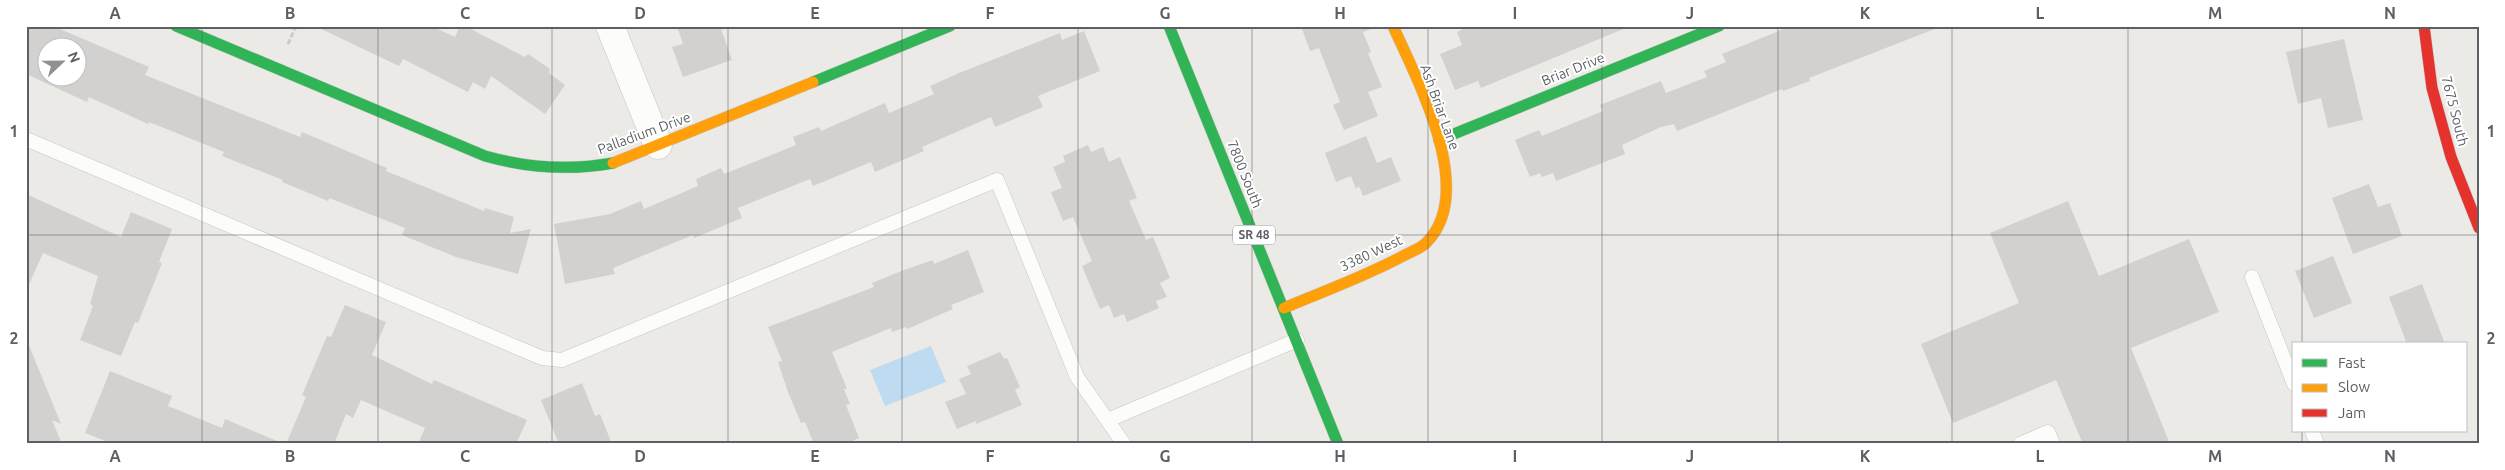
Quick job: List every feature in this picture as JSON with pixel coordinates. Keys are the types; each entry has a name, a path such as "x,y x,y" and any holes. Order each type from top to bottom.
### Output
{"street":[{"name":"Palladium Drive","path":"176,26 485,156 511,164 546,169 589,168 614,162 935,29"},
{"path":"610,26 658,145"},
{"name":"7800 South","path":"1169,26 1338,444"},
{"name":"Ash Briar Lane","path":"1393,26 1439,140 1446,169 1446,202"},
{"name":"Briar Drive","path":"1439,140 1718,26"},
{"name":"7675 South","path":"2424,26 2432,88 2450,157 2479,228"},
{"name":"3380 West","path":"1284,308 1389,264 1425,244 1441,225 1446,202"}],"lane":[{"path":"26,139 542,358 562,360 997,180 1077,377 1124,444"},
{"path":"2252,277 2292,379"},
{"path":"1108,420 1297,340"},
{"path":"2020,444 2048,432 2053,444"},
{"path":"2312,432 2317,444"}],"path":[{"path":"287,48 296,26"}],"water":[{"path":"931,346 946,382 885,406 870,370"}],"building":[{"path":"26,26 53,26 81,38 38,38 38,80 26,74"},
{"path":"315,26 431,26 455,37 460,26 465,26 525,57 528,54 550,69 549,73 565,85 545,114 491,76 485,89 473,82 468,92 403,59 399,66"},
{"path":"677,26 720,26 732,60 683,77 672,47 683,44"},
{"path":"1301,26 1371,26 1371,29 1363,32 1371,52 1368,53 1382,87 1368,92 1378,116 1344,130 1333,105 1340,102 1319,48 1310,51"},
{"path":"1470,26 1628,27 1481,88 1478,81 1455,90 1440,54 1462,45 1457,32"},
{"path":"1791,26 1937,28 1809,78 1810,81 1783,91 1782,89 1677,131 1674,124 1661,127 1622,145 1625,154 1556,181 1553,173 1542,177 1540,173 1530,177 1515,140 1539,130 1542,136 1603,111 1600,105 1661,81 1666,93 1707,77 1704,71 1726,62 1722,54"},
{"path":"1084,31 1100,71 1038,96 1043,107 995,127 991,117 922,147 924,151 875,172 871,162 813,186 810,179 738,208 742,218 694,238 693,235 613,268 615,274 565,284 554,224 610,214 641,201 644,209 698,186 696,179 721,168 724,174 796,145 793,137 819,127 821,131 885,103 889,113 934,94 930,86 959,73 1060,33 1062,40"},
{"path":"2344,39 2363,120 2328,128 2321,98 2298,104 2286,52"},
{"path":"88,41 149,67 145,75 300,137 302,132 387,168 386,171 484,211 485,208 514,217 510,233 531,229 518,274 456,257 402,235 405,228 329,198 328,201 282,182 283,180 222,156 224,152 149,122 148,124 89,97 87,102 56,88 88,88"},
{"path":"1366,136 1377,163 1391,157 1401,181 1363,196 1359,186 1356,189 1351,176 1336,182 1325,153"},
{"path":"1088,145 1091,152 1103,147 1109,162 1120,157 1137,198 1129,201 1146,240 1153,237 1170,278 1160,283 1167,297 1156,301 1159,308 1127,322 1124,314 1114,318 1109,305 1100,309 1082,266 1092,261 1073,217 1063,221 1051,192 1062,188 1053,167 1065,162 1063,156"},
{"path":"2369,184 2378,207 2390,203 2402,236 2353,254 2332,198"},
{"path":"26,194 121,237 131,212 172,229 159,262 162,263 138,323 135,322 121,356 80,340 93,306 90,304 98,276 43,253 26,291"},
{"path":"2068,201 2099,276 2189,239 2219,312 2131,348 2170,444 2083,444 2056,380 1953,423 1921,344 2019,303 1990,233"},
{"path":"968,250 984,292 951,305 953,309 907,329 906,327 892,332 891,328 832,352 847,389 844,389 850,404 846,405 859,438 846,444 814,444 805,422 801,423 788,392 778,362 782,361 768,327 874,287 872,283 904,270 933,260 934,264"},
{"path":"2333,256 2352,303 2314,318 2295,271"},
{"path":"2422,284 2444,342 2406,342 2389,297"},
{"path":"345,305 386,322 372,355 432,384 434,380 527,420 516,444 418,444 425,428 361,400 353,418 346,414 334,444 286,444 306,397 302,395 327,336 331,337"},
{"path":"26,338 61,424 52,420 62,444 26,444"},
{"path":"1000,352 1004,359 1007,358 1020,387 1015,390 1022,405 976,424 976,421 957,429 945,402 966,394 959,379 971,374 967,366"},
{"path":"110,371 172,396 168,406 222,428 225,419 284,444 113,444 85,433"},
{"path":"582,383 595,416 600,414 612,444 559,444 541,400"}],"traffic: fast":[{"path":"176,26 485,156 533,166 549,167 580,167 613,163"},
{"path":"813,82 950,26"},
{"path":"1169,26 1338,444"},
{"path":"1439,140 1719,26"}],"traffic: slow":[{"path":"1284,308 1359,277 1418,249 1426,243 1440,221 1446,195 1445,166 1438,136 1428,105 1393,26"},
{"path":"613,163 813,82"}],"traffic: jam":[{"path":"2424,26 2432,88 2451,157 2479,228"}]}
